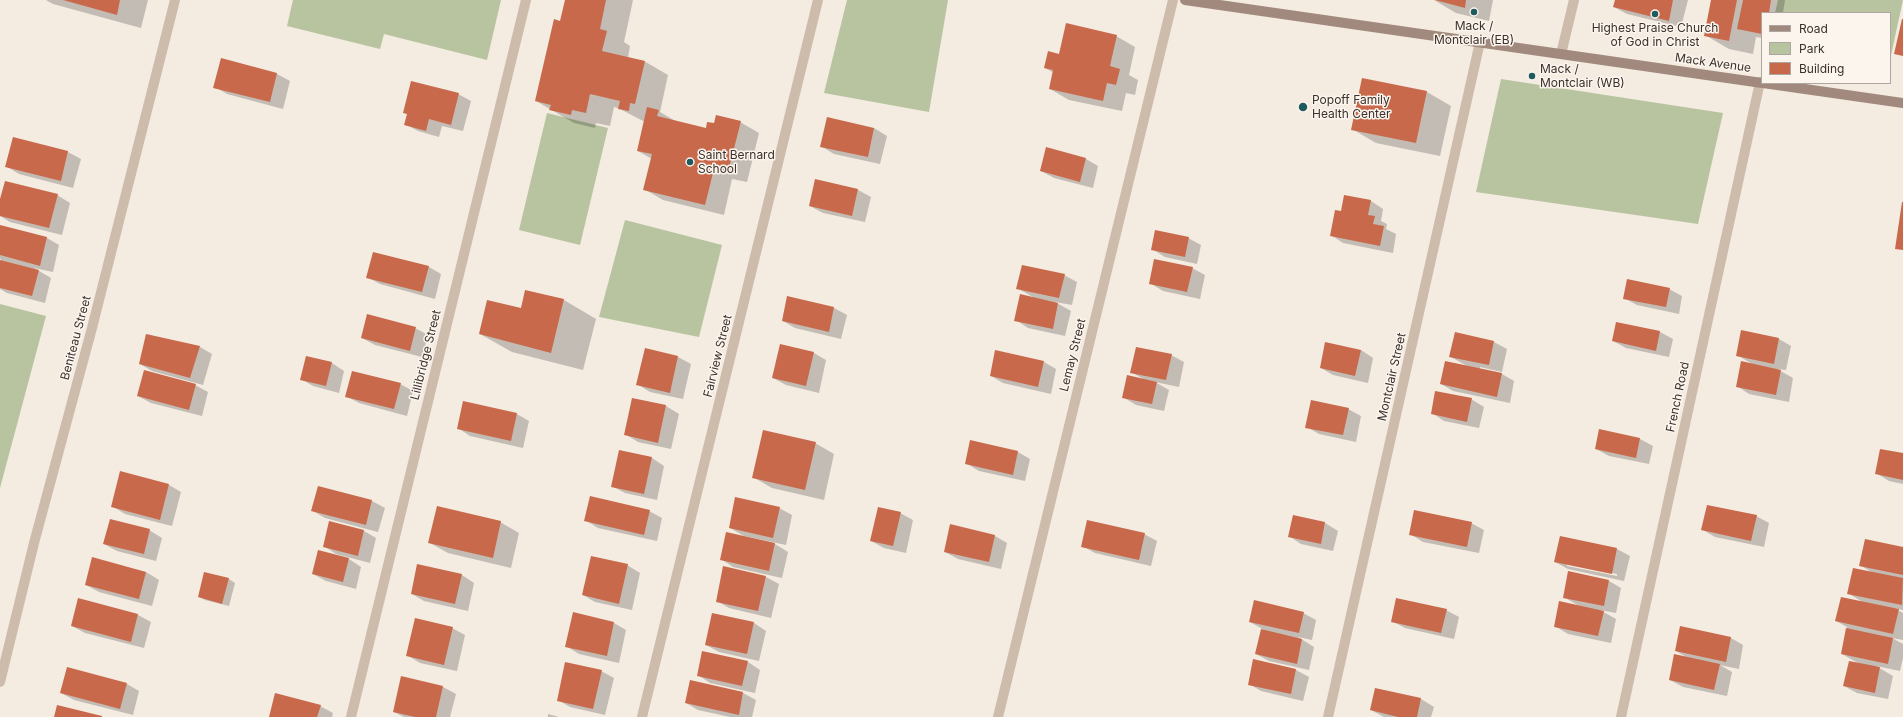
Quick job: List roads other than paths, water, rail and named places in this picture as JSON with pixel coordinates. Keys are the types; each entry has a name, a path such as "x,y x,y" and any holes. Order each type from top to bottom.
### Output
{"main road":[{"name":"Mack Avenue","path":"1185,0 1209,2 1761,83"},
{"name":"Mack Avenue","path":"1769,84 1903,103"}],"street":[{"name":"Beniteau Street","path":"0,682 34,543 92,328 174,0"},
{"name":"Lillibridge Street","path":"351,717 526,0"},
{"name":"Fairview Street","path":"642,717 818,0"},
{"name":"Lemay Street","path":"998,717 1173,0"},
{"path":"1561,54 1574,0"},
{"name":"Montclair Street","path":"1328,717 1480,42"},
{"name":"French Road","path":"1621,717 1762,84"}],"place":[{"name":"Mack / Montclair (EB)","path":"1474,12"},
{"name":"Highest Praise Church of God in Christ","path":"1655,14"},
{"name":"Mack / Montclair (WB)","path":"1532,76"},
{"name":"Popoff Family Health Center","path":"1303,107"},
{"name":"Saint Bernard School","path":"690,162"}]}
